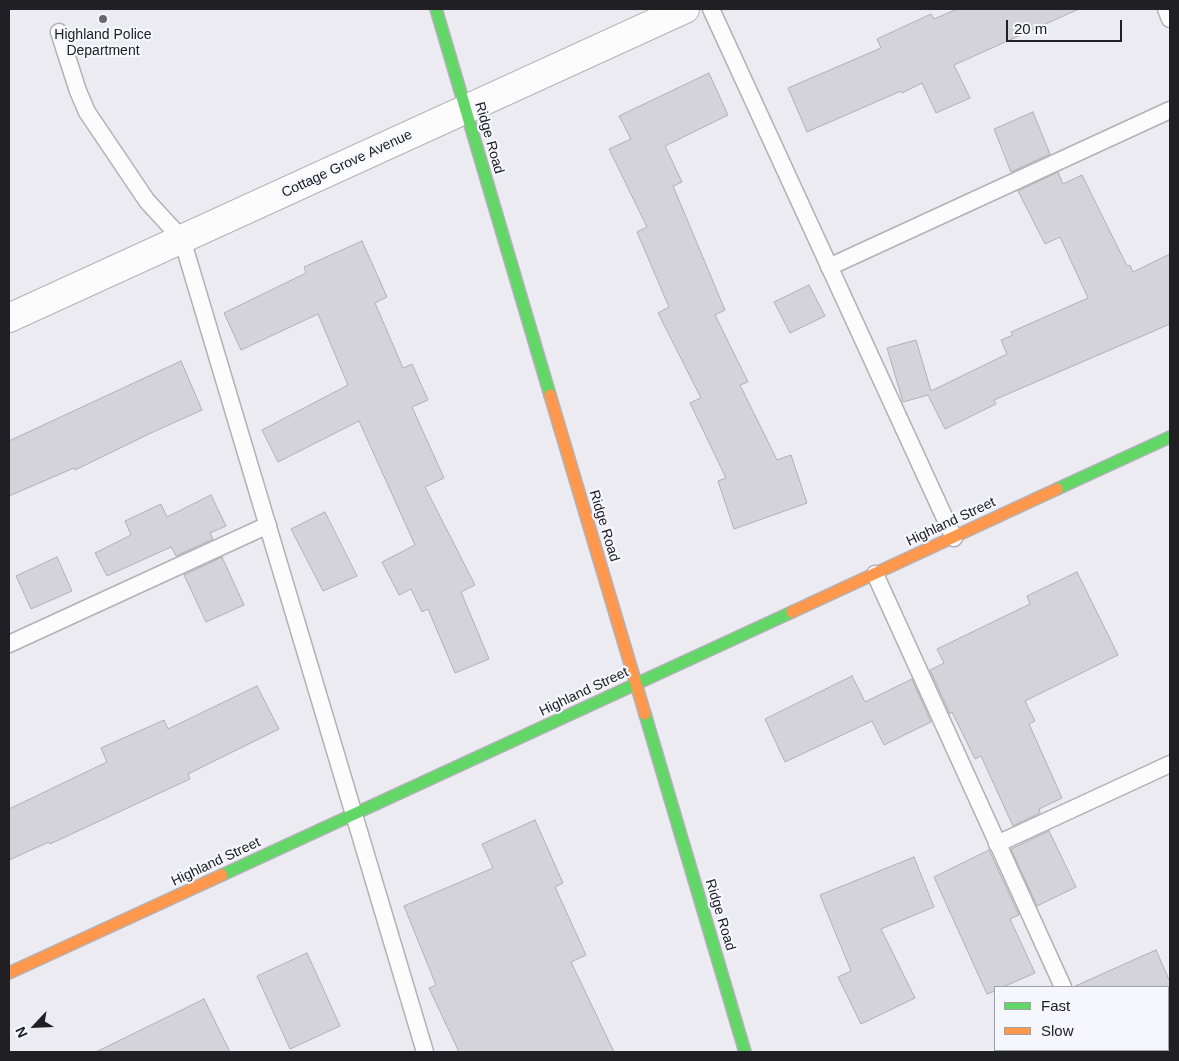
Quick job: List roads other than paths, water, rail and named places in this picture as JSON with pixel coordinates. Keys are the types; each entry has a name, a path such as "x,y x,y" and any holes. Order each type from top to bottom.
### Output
{"street":[{"name":"Ridge Road","path":"436,9 745,1052"},
{"name":"Cottage Grove Avenue","path":"9,318 686,9"},
{"name":"Highland Street","path":"9,973 1170,437"}],"lane":[{"path":"711,9 954,538"},
{"path":"1166,9 1170,19"},
{"path":"59,32 78,91 87,112 147,201 182,239 425,1052"},
{"path":"829,267 1170,110"},
{"path":"9,644 268,525"},
{"path":"875,574 1063,986"},
{"path":"997,844 1170,764"}],"place":[{"name":"Highland Police Department","path":"103,19"}]}
